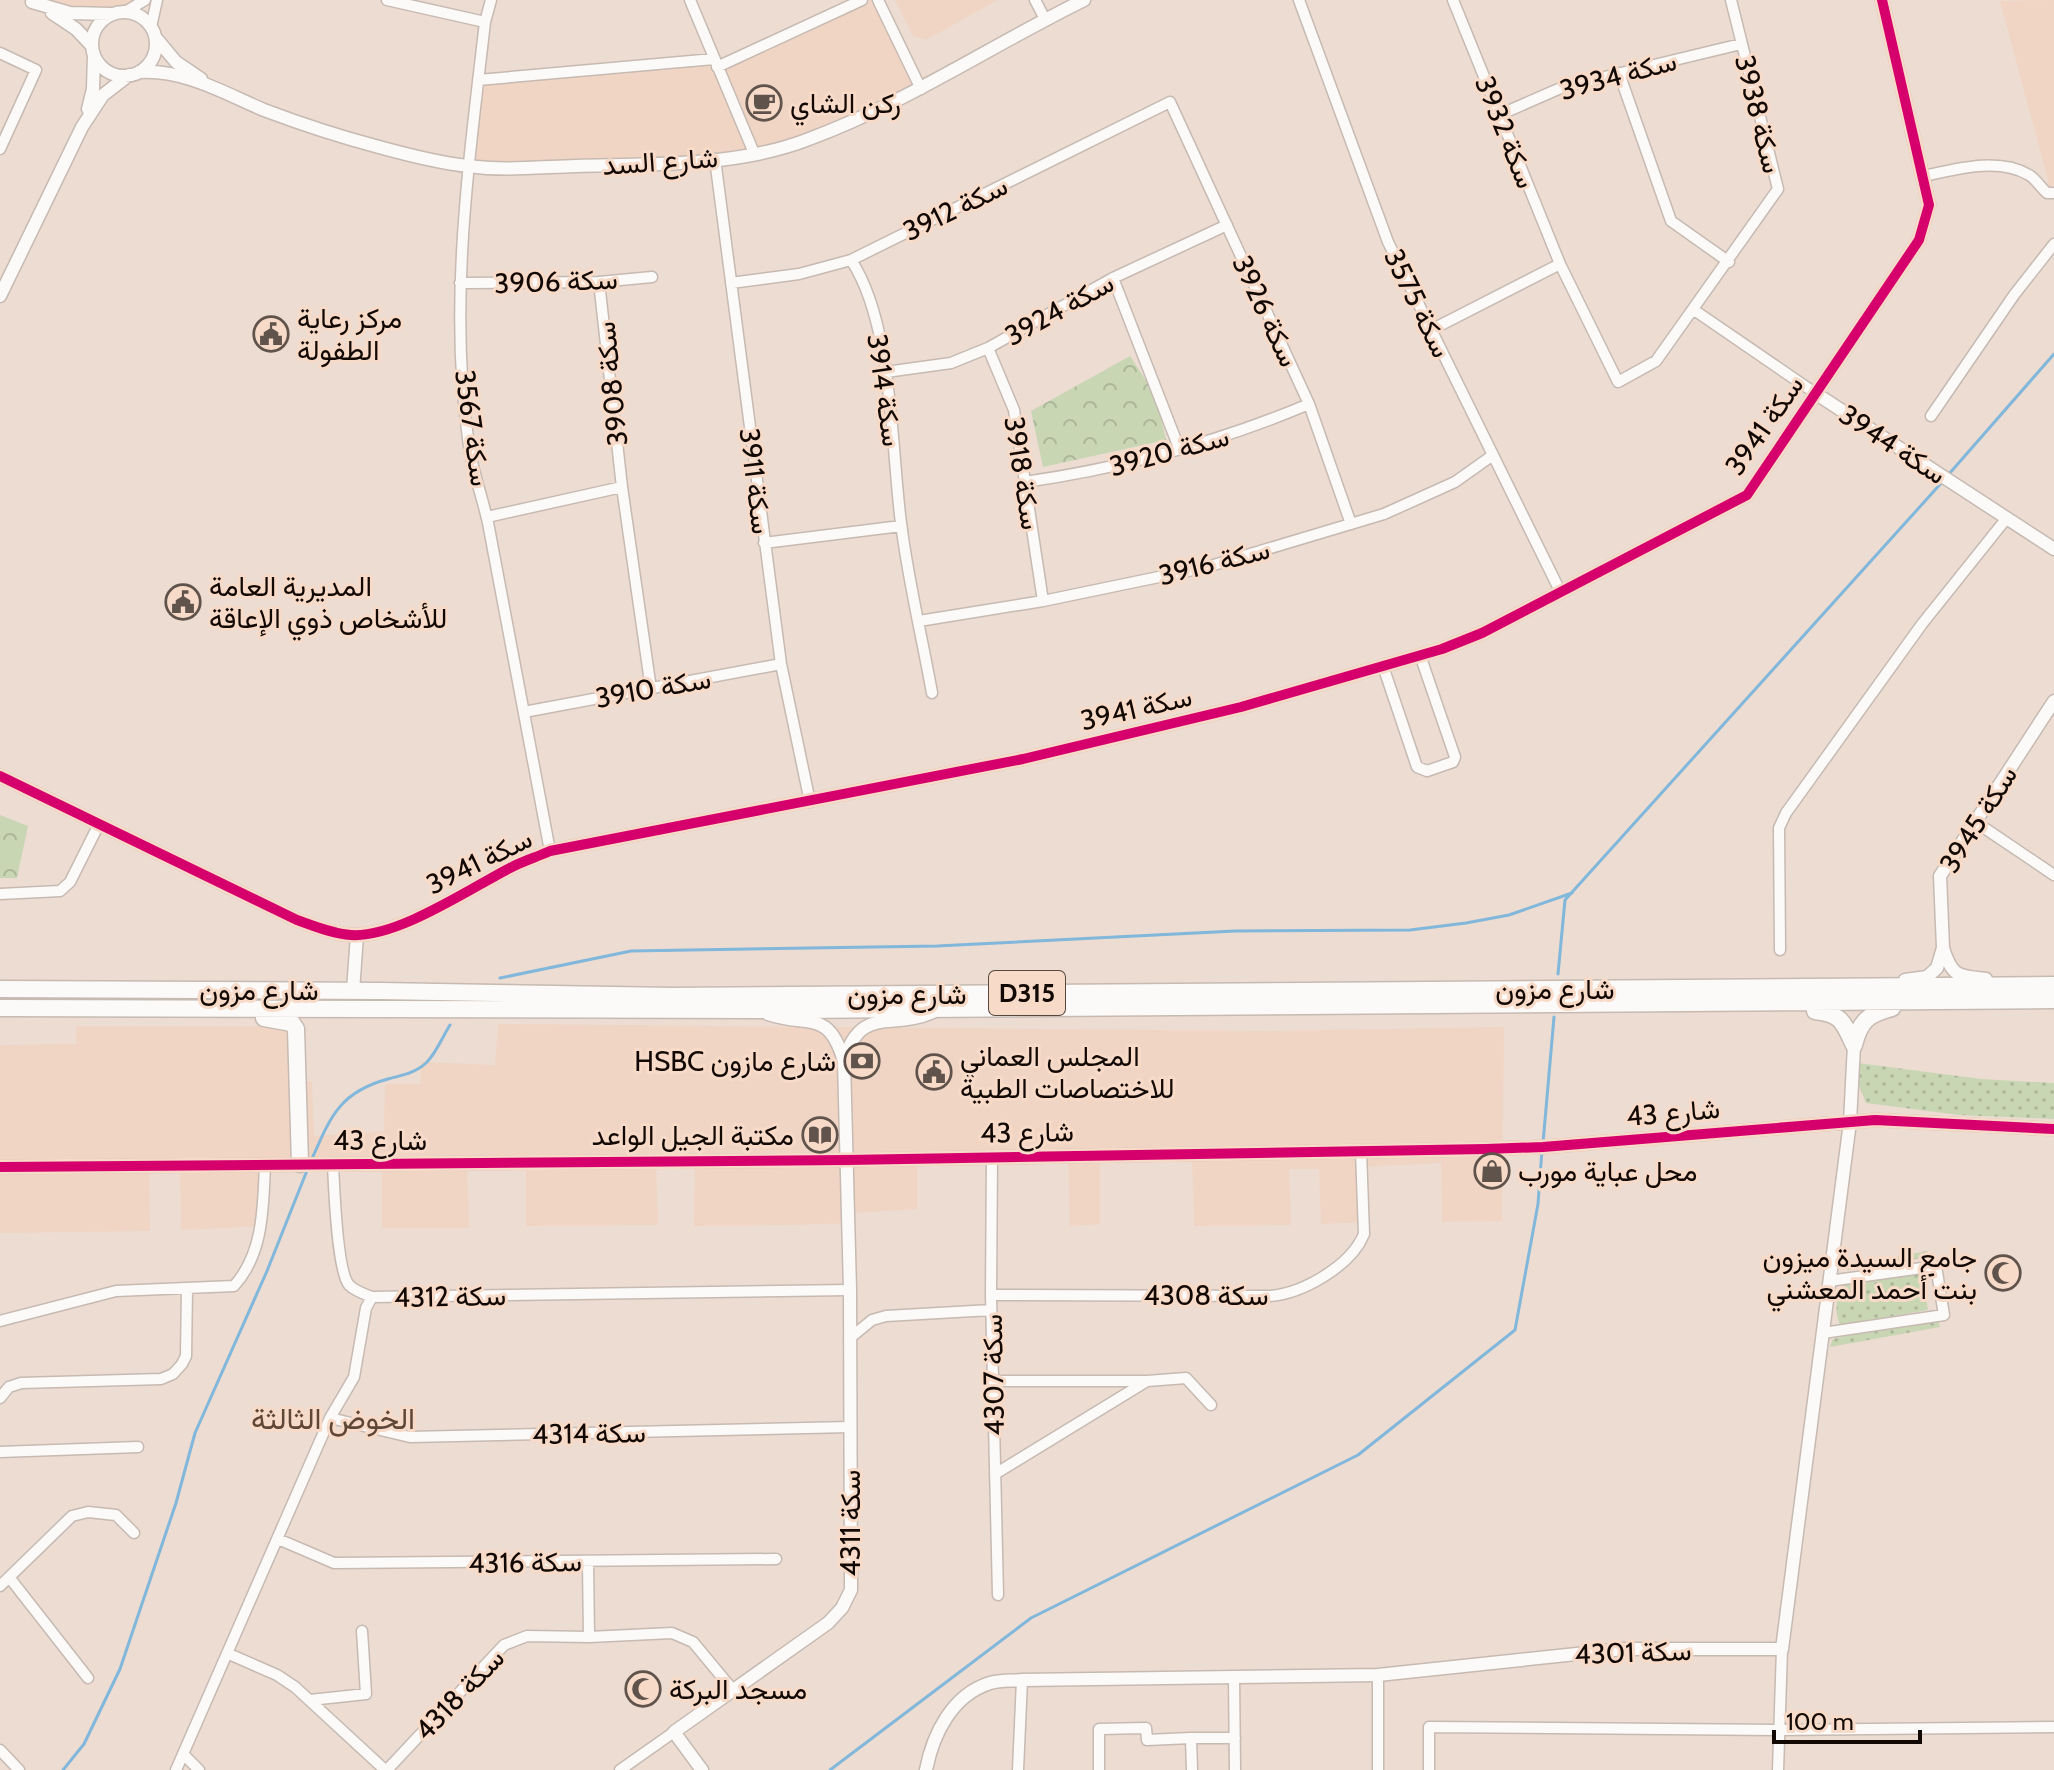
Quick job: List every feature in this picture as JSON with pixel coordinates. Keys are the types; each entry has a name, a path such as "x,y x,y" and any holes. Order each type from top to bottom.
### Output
{"main road":[{"name":"شارع مزون","path":"0,989 673,996 2046,985"},
{"name":"شارع مزون","path":"0,1008 759,1010 2054,1000"},
{"path":"1854,1045 1858,1028 1874,1012 1921,1001"},
{"path":"1725,1003 1832,1013 1841,1019 1854,1045"},
{"path":"122,1009 278,1019 292,1023 296,1029 300,1164"}],"street":[{"path":"82,127 93,89 93,51 98,26 145,0"},
{"path":"0,296 82,127 103,95 153,57 157,0"},
{"path":"387,0 485,22"},
{"name":"سكة 3567","path":"491,0 485,22 468,166 460,283 469,447 487,517 550,851"},
{"path":"690,0 754,153"},
{"path":"478,80 716,63 862,0"},
{"path":"878,0 921,89"},
{"path":"1035,0 1045,19"},
{"name":"شارع السد","path":"134,74 164,73 213,87 266,111 379,147 468,166 582,166 715,159 806,141 921,89 1084,0"},
{"name":"سكة 3932","path":"1453,0 1560,264 1618,382 1656,361 1729,262"},
{"name":"سكة 3938","path":"1729,262 1778,189 1731,0"},
{"name":"سكة 3941","path":"0,776 297,920 329,931 357,935 372,933 430,913 513,866 550,851 810,802 1069,748 1241,707 1420,655 1482,633 1747,495 1919,240 1929,205 1882,0"},
{"path":"30,1 70,13 135,14 153,32"},
{"path":"30,1 68,23 108,72 134,74"},
{"name":"سكة 3575","path":"1299,1 1388,242 1561,593"},
{"name":"شارع السد","path":"153,32 176,62 213,87"},
{"name":"سكة 3934","path":"1499,115 1563,87 1741,44"},
{"path":"0,53 36,70 0,149"},
{"path":"1619,73 1671,221 1729,262"},
{"name":"سكة 3926","path":"1170,102 1309,404 1351,524"},
{"name":"سكة 3912","path":"731,283 799,274 851,260 1170,102"},
{"name":"سكة 3911","path":"715,159 781,664 810,802"},
{"path":"1924,176 1966,167 2006,168 2031,176 2047,193 2054,193"},
{"name":"سكة 3924","path":"886,372 951,363 988,348 1113,278 1227,225"},
{"path":"1931,416 2014,295 2054,244"},
{"name":"سكة 3914","path":"851,260 869,294 886,372 901,526 932,693"},
{"path":"1431,330 1560,264"},
{"name":"سكة 3906","path":"460,283 599,282 652,277"},
{"path":"1113,278 1179,448"},
{"name":"سكة 3908","path":"599,282 622,487 651,689"},
{"name":"سكة 3944","path":"1694,310 2054,549"},
{"name":"سكة 3918","path":"988,348 1014,410 1043,601"},
{"name":"سكة 3920","path":"1025,482 1089,473 1251,429 1309,404"},
{"name":"سكة 3916","path":"919,621 1043,601 1207,567 1415,502 1455,482 1493,455"},
{"name":"سكة 3908","path":"487,517 622,487"},
{"path":"1780,950 1779,828 1786,813 1922,624 2006,519"},
{"path":"764,543 901,526"},
{"path":"1383,666 1417,767 1427,771 1453,762 1455,757 1420,655"},
{"name":"سكة 3910","path":"524,712 781,664"},
{"name":"سكة 3945","path":"1943,948 1940,876 2054,701"},
{"path":"1974,821 2054,875"},
{"path":"0,894 60,891 70,882 99,824"},
{"path":"353,991 357,935"},
{"path":"1943,948 1949,967 1959,976 2046,985"},
{"path":"1869,987 1927,977 1937,968 1943,948"},
{"path":"844,1061 851,1039 865,1026 920,1017 939,1009"},
{"path":"759,1010 780,1018 823,1025 836,1039 844,1061"},
{"path":"1778,1770 1782,1649 1850,1122 1854,1045"},
{"name":"سكة 4311","path":"620,1770 828,1623 847,1599 851,1579 850,1290 844,1061"},
{"name":"شارع 43","path":"0,1167 847,1160 1543,1147 1875,1120 2054,1129"},
{"name":"سكة 4308","path":"991,1295 1269,1296 1298,1291 1311,1285 1359,1245 1364,1234 1361,1151"},
{"name":"سكة 4307","path":"992,1156 991,1310 998,1595"},
{"path":"333,1164 338,1234 346,1278 357,1290 372,1297"},
{"path":"0,1321 116,1291 228,1288 238,1281 260,1234 265,1165"},
{"path":"1823,1333 1944,1315 1936,1266 1829,1281"},
{"path":"0,1398 9,1387 21,1383 142,1381 169,1376 186,1356 187,1288"},
{"name":"سكة 4312","path":"176,1770 330,1418 354,1377 366,1308 372,1297 850,1290"},
{"path":"850,1338 872,1320 886,1316 991,1310"},
{"path":"993,1381 1186,1378 1211,1405"},
{"path":"995,1474 1147,1381"},
{"name":"سكة 4314","path":"330,1418 410,1437 850,1427"},
{"path":"0,1452 138,1447"},
{"path":"0,1586 72,1516 88,1512 116,1515 134,1533"},
{"name":"سكة 4316","path":"278,1539 334,1563 776,1559"},
{"path":"588,1561 589,1637"},
{"path":"9,1577 88,1678"},
{"path":"310,1700 366,1694 362,1631"},
{"name":"سكة 4318","path":"386,1770 504,1645 527,1636 672,1633 693,1642 732,1689"},
{"name":"سكة 4301","path":"926,1770 937,1730 950,1712 969,1694 990,1683 1378,1675 1624,1649 1782,1649"},
{"path":"229,1654 277,1675 310,1700 386,1770"},
{"path":"1378,1675 1378,1770"},
{"path":"1234,1677 1235,1770"},
{"path":"1018,1770 1022,1680"},
{"path":"1429,1770 1429,1727 1778,1730 2054,1727"},
{"path":"1099,1770 1099,1729 1146,1728 1147,1740 1235,1738"},
{"path":"674,1732 702,1770"},
{"path":"1191,1738 1192,1770"},
{"path":"0,1750 19,1770"},
{"path":"184,1755 199,1770"}],"shaded area":[{"path":"28,0 145,0 125,12 103,15"},
{"path":"862,0 878,0 921,89 806,141 715,159 468,166 478,80 714,59 717,66"},
{"path":"895,0 998,0 926,40 913,36"},
{"path":"2054,0 2054,192 2047,193 2048,180 2000,1"},
{"path":"498,1024 1267,1031 1504,1027 1502,1221 1442,1222 1441,1163 1362,1167 1364,1222 1321,1224 1319,1169 1289,1169 1291,1225 1194,1226 1192,1154 1100,1155 1100,1224 1070,1226 1068,1156 917,1159 917,1209 853,1213 856,1223 788,1225 694,1226 695,1162 656,1162 658,1225 526,1226 526,1163 467,1163 469,1228 382,1228 382,1164 266,1165 267,1226 181,1230 180,1166 149,1166 150,1231 0,1233 0,1045 76,1044 76,1026 276,1026 299,1031 304,1082 312,1081 314,1136 384,1131 385,1084 420,1084 421,1062 495,1065"}],"green space":[{"path":"1130,356 1156,396 1166,440 1043,467 1031,411"},
{"path":"0,815 28,826 17,878 0,878"},
{"path":"1858,1063 1981,1079 2054,1083 2054,1119 1959,1115 1866,1103 1858,1083"},
{"path":"1928,1251 1928,1257 1848,1270 1841,1266"},
{"path":"1922,1271 1928,1310 1840,1325 1837,1304 1844,1284"},
{"path":"1938,1318 1940,1327 1830,1347 1836,1338"}],"waterway":[{"path":"1949,474 2054,354"},
{"path":"1558,974 1565,900 1944,480"},
{"path":"500,978 631,951 937,946 1235,931 1410,930 1509,915 1572,893"},
{"path":"1543,1143 1554,1017"},
{"path":"311,1161 324,1132 347,1099 371,1084 423,1066 450,1025"},
{"path":"830,1770 1031,1618 1358,1455 1515,1330 1538,1204 1542,1150"},
{"path":"63,1770 84,1744 120,1669 176,1503 195,1433 267,1271 308,1168"}],"cycle path":[{"path":"0,776 297,920 337,933 369,934 411,921 550,851 1023,759 1241,707 1442,649 1482,633 1747,495 1919,240 1929,205 1882,0"},
{"path":"0,1167 847,1160 1486,1149 1875,1120 2054,1129"}],"place":[{"name":"ركن الشاي","path":"764,103"},
{"name":"مركز رعاية الطفولة","path":"271,334"},
{"name":"المديرية العامة للأشخاص ذوي الإعاقة","path":"183,602"},
{"name":"HSBC شارع مازون","path":"862,1061"},
{"name":"المجلس العماني للاختصاصات الطبية","path":"934,1072"},
{"name":"مكتبة الجيل الواعد","path":"820,1135"},
{"name":"محل عباية مورب","path":"1492,1171"},
{"name":"جامع السيدة ميزون بنت أحمد المعشني","path":"2003,1273"},
{"name":"مسجد البركة","path":"643,1689"}],"district":[{"name":"الخوض الثالثة","path":"333,1419"}]}
